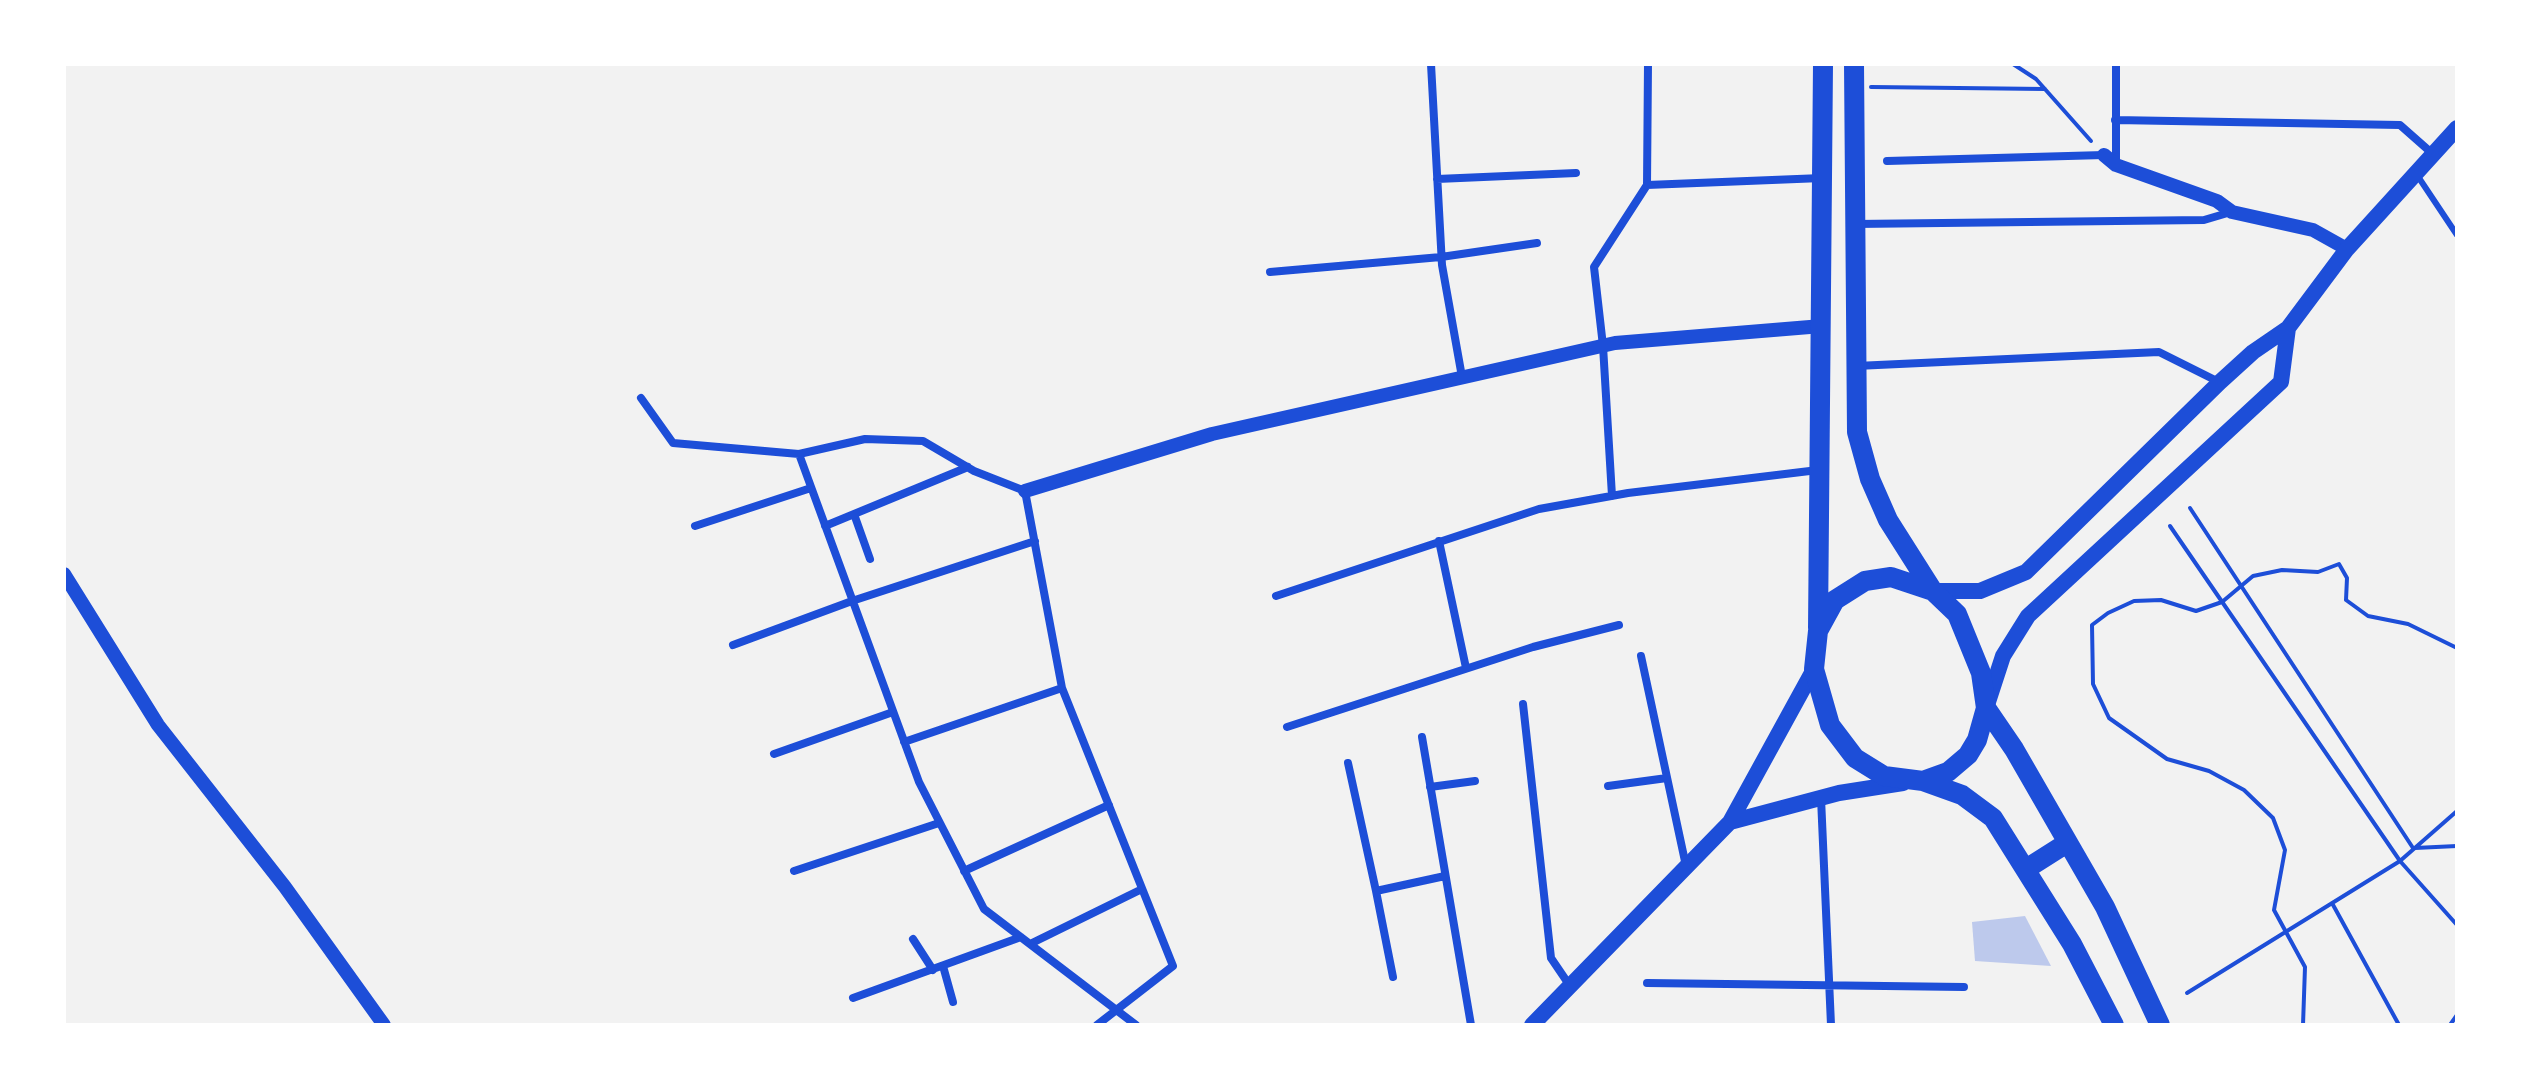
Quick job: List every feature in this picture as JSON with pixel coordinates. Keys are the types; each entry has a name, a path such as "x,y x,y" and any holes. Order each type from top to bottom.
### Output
{"main road":[{"path":"1823,64 1818,631 1814,669 1830,725 1855,758 1884,776 1923,781 1962,795 1993,818 2072,944 2114,1025"},
{"path":"1854,64 1857,432 1870,479 1888,520 1933,591 1957,614 1971,641 1981,673 1986,708 2105,907 2160,1025"},
{"path":"1818,631 1835,600 1865,581 1891,577 1933,591 1980,591 2026,572 2220,382 2253,352 2288,328 2347,249 2457,128"},
{"path":"1730,822 1821,798 1923,781 1948,772 1968,755 1977,740 2003,656 2028,616 2281,382 2288,328"},
{"path":"1532,1025 1730,822 1814,669"},
{"path":"2026,869 2067,843"}],"street":[{"path":"1431,64 1441,257 1462,377"},
{"path":"1612,496 1603,346 1594,267 1647,185 1648,64"},
{"path":"2116,64 2116,165"},
{"path":"2115,120 2400,125 2435,155"},
{"path":"1887,161 2104,155 2116,165 2217,201 2232,212 2313,230 2347,249"},
{"path":"1437,179 1576,173"},
{"path":"1647,185 1823,178"},
{"path":"1855,224 2204,220 2232,212"},
{"path":"1270,272 1441,257 1537,243"},
{"path":"641,398 673,443 799,454 865,439 923,441 968,467 1025,491 1212,434 1603,346 1822,326"},
{"path":"1856,366 2159,352 2220,382"},
{"path":"799,454 904,742 939,823 984,909 1136,1025"},
{"path":"825,526 968,467"},
{"path":"1276,596 1539,509 1612,496 1820,469"},
{"path":"695,526 811,488"},
{"path":"1025,491 1062,688 1173,966 1097,1025"},
{"path":"854,514 870,559"},
{"path":"733,645 852,601 1035,541"},
{"path":"1439,541 1466,668"},
{"path":"64,574 158,725 285,887 384,1025"},
{"path":"1287,727 1466,668 1619,625"},
{"path":"1641,656 1687,867"},
{"path":"904,742 1062,688"},
{"path":"1523,704 1551,958 1570,986"},
{"path":"774,754 893,712"},
{"path":"1422,737 1471,1025"},
{"path":"1348,763 1393,977"},
{"path":"1608,786 1667,778"},
{"path":"1430,787 1475,781"},
{"path":"1821,798 1831,1025"},
{"path":"964,871 1109,805"},
{"path":"794,871 939,823"},
{"path":"1376,891 1445,876"},
{"path":"1030,944 1142,889"},
{"path":"853,998 1021,937"},
{"path":"913,939 933,970"},
{"path":"943,966 953,1002"},
{"path":"1647,983 1964,987"}],"lane":[{"path":"2417,175 2457,235"}],"path":[{"path":"2013,64 2045,89 2104,155"},
{"path":"1882,87 2045,89"},
{"path":"2190,508 2413,848"},
{"path":"2170,526 2400,861 2457,925"},
{"path":"2303,1025 2305,967 2274,910 2285,850 2273,818 2244,790 2209,771 2167,759 2109,718 2093,684 2092,625 2108,613 2134,601 2161,600 2196,611 2222,602 2253,576 2282,570 2318,572 2339,564 2347,578 2346,600 2368,616 2408,624 2457,648"},
{"path":"2187,993 2400,861 2457,811"},
{"path":"2413,848 2457,846"},
{"path":"2332,903 2399,1025"},
{"path":"2450,1025 2457,1015"}],"building":[{"path":"2025,916 2051,966 1975,961 1972,922"}]}
